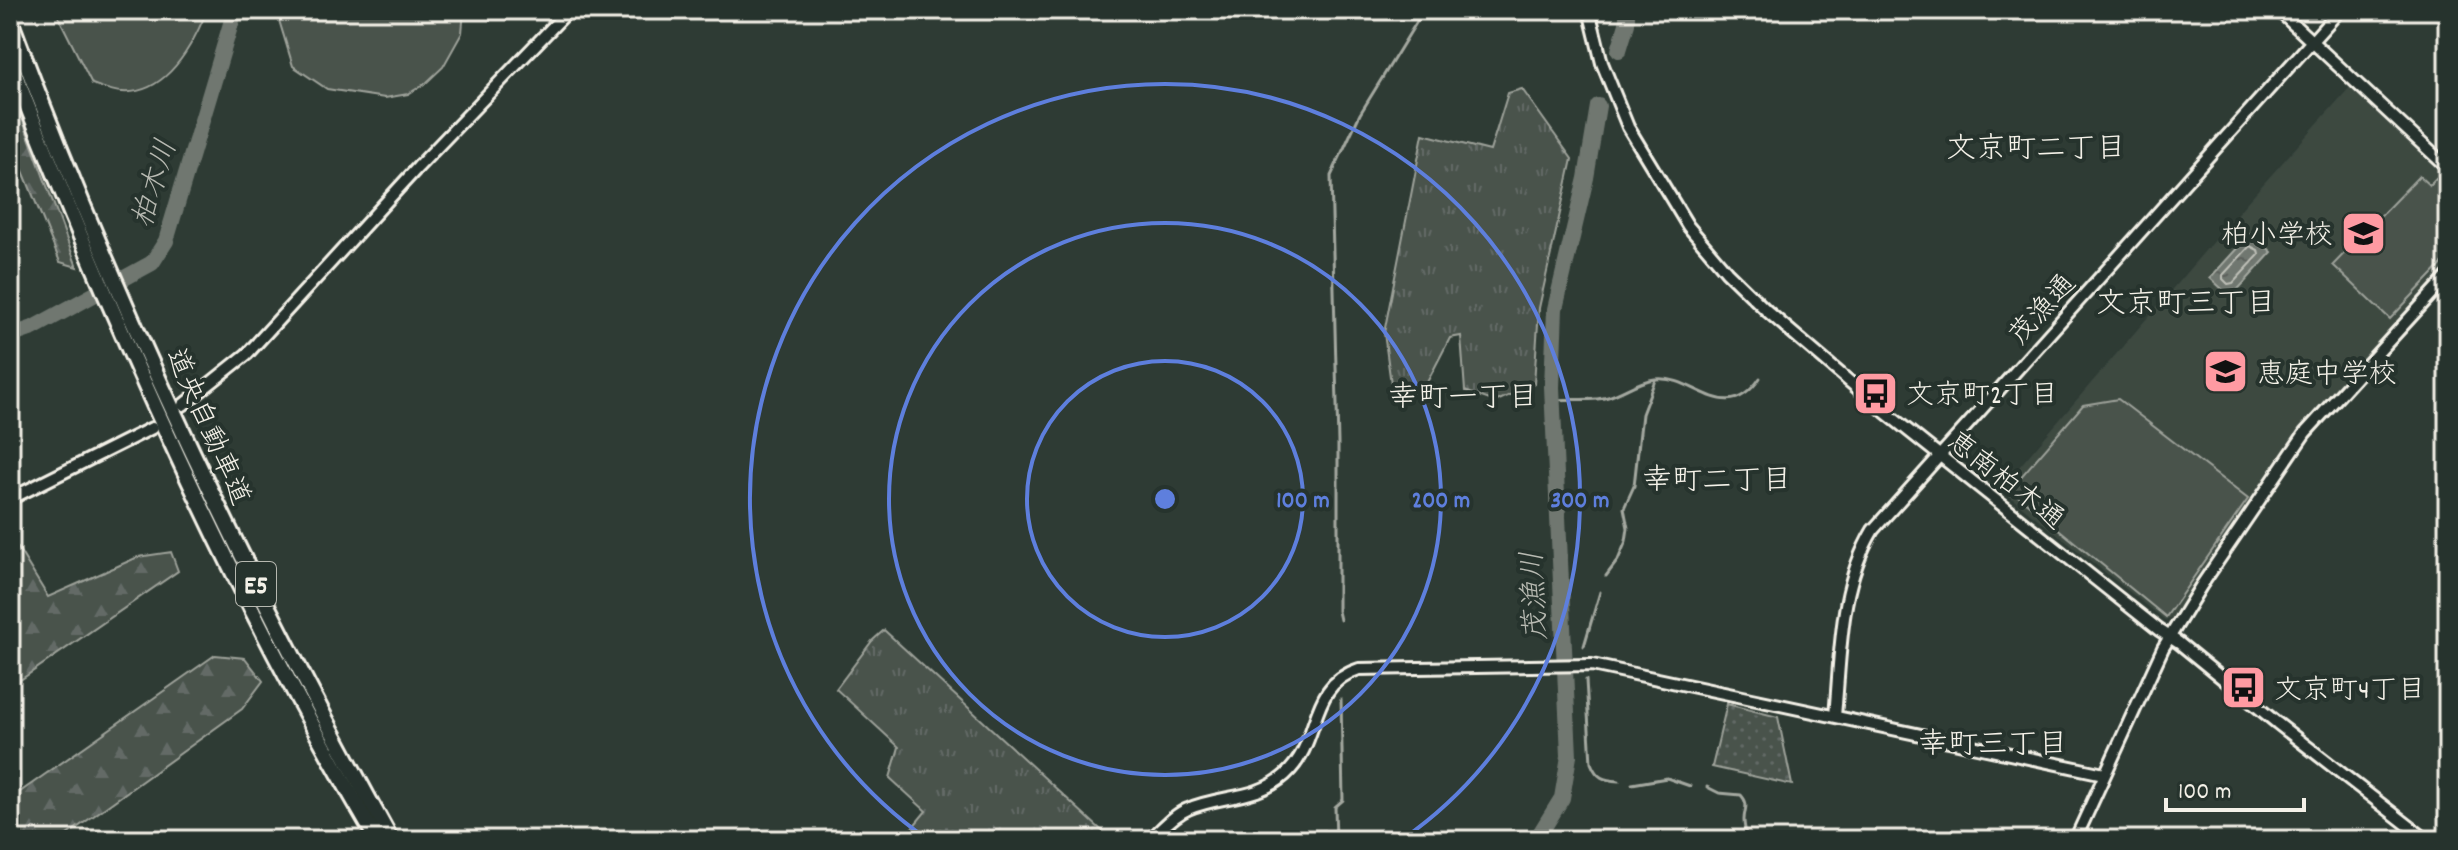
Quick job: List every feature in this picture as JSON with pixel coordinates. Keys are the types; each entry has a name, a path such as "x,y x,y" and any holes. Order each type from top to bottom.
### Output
{"highway":[{"name":"道央自動車道","path":"10,20 108,262 227,525 295,664 391,840"},
{"name":"道央自動車道","path":"10,62 117,328 211,529 377,840"}],"street":[{"path":"183,405 247,354 418,167 569,10"},
{"name":"恵南柏木通","path":"1589,10 1602,63 1628,127 1688,226 1727,272 1767,311 1939,456 2427,840"},
{"path":"2278,10 2448,168"},
{"name":"茂漁通","path":"1835,716 1852,572 1873,530 2340,10"},
{"path":"2075,840 2169,636 2201,586 2305,433 2448,276"},
{"path":"10,499 152,428"},
{"path":"1149,840 1190,808 1245,796 1271,786 1287,774 1300,758 1328,687 1347,673 1359,669 1592,665 2104,774"}],"shaded area":[{"name":"恵庭中学校","path":"2351,86 2448,176 2448,264 2316,411 2172,617 2165,620 2000,489"}],"green space":[{"path":"55,10 207,10 186,52 165,77 138,91 122,92 92,84"},
{"path":"280,10 464,10 462,33 443,67 408,94 385,98 327,89 293,66 278,17"},
{"path":"10,86 77,267 60,262 10,139"},
{"path":"1522,89 1572,159 1539,308 1534,384 1495,402 1465,391 1461,336 1450,338 1421,394 1392,391 1384,333 1423,134 1490,151 1508,93"},
{"path":"2419,176 2429,185 2436,178 2448,189 2448,258 2390,319 2333,265"},
{"path":"2118,399 2248,499 2166,617 2017,495 2012,487 2083,405"},
{"path":"10,535 48,597 138,557 171,552 178,571 10,687"},
{"path":"884,630 1112,840 902,840 926,811 890,778 899,747 836,689"},
{"path":"215,655 245,658 263,681 242,709 60,840 10,840 10,799"},
{"path":"1727,704 1778,717 1792,785 1712,767"},
{"path":"1324,830 1324,840 1225,840 1234,833"}],"water":[{"path":"2251,233 2272,252 2231,297 2210,278"}],"waterway":[{"name":"柏木川","path":"10,336 33,328 152,263 166,241 235,10"},
{"path":"1340,620 1331,176 1360,114 1424,10"},
{"name":"茂漁川","path":"1619,50 1627,24 1627,10"},
{"name":"茂漁川","path":"1536,840 1562,798 1569,756 1552,387 1555,309 1586,178 1598,106"},
{"path":"1552,400 1602,398 1655,379 1683,384 1709,396 1734,399 1747,392 1760,378"},
{"path":"1606,576 1618,560 1626,541 1628,528 1624,508 1634,486 1642,414 1655,380"},
{"path":"1584,646 1600,592"},
{"path":"1586,680 1591,763 1601,777 1619,781"},
{"path":"1336,840 1335,807 1343,800 1341,699"},
{"path":"1632,784 1667,778 1690,786"},
{"path":"1707,787 1744,798 1747,840"}],"place":[{"name":"柏小学校","path":"2364,233"},
{"name":"恵庭中学校","path":"2226,372"},
{"name":"文京町2丁目","path":"1875,393"},
{"name":"文京町4丁目","path":"2243,688"}],"district":[{"name":"文京町二丁目","path":"2036,147"},
{"name":"文京町三丁目","path":"2186,302"},
{"name":"幸町一丁目","path":"1463,396"},
{"name":"幸町二丁目","path":"1717,479"},
{"name":"幸町三丁目","path":"1993,743"}]}
